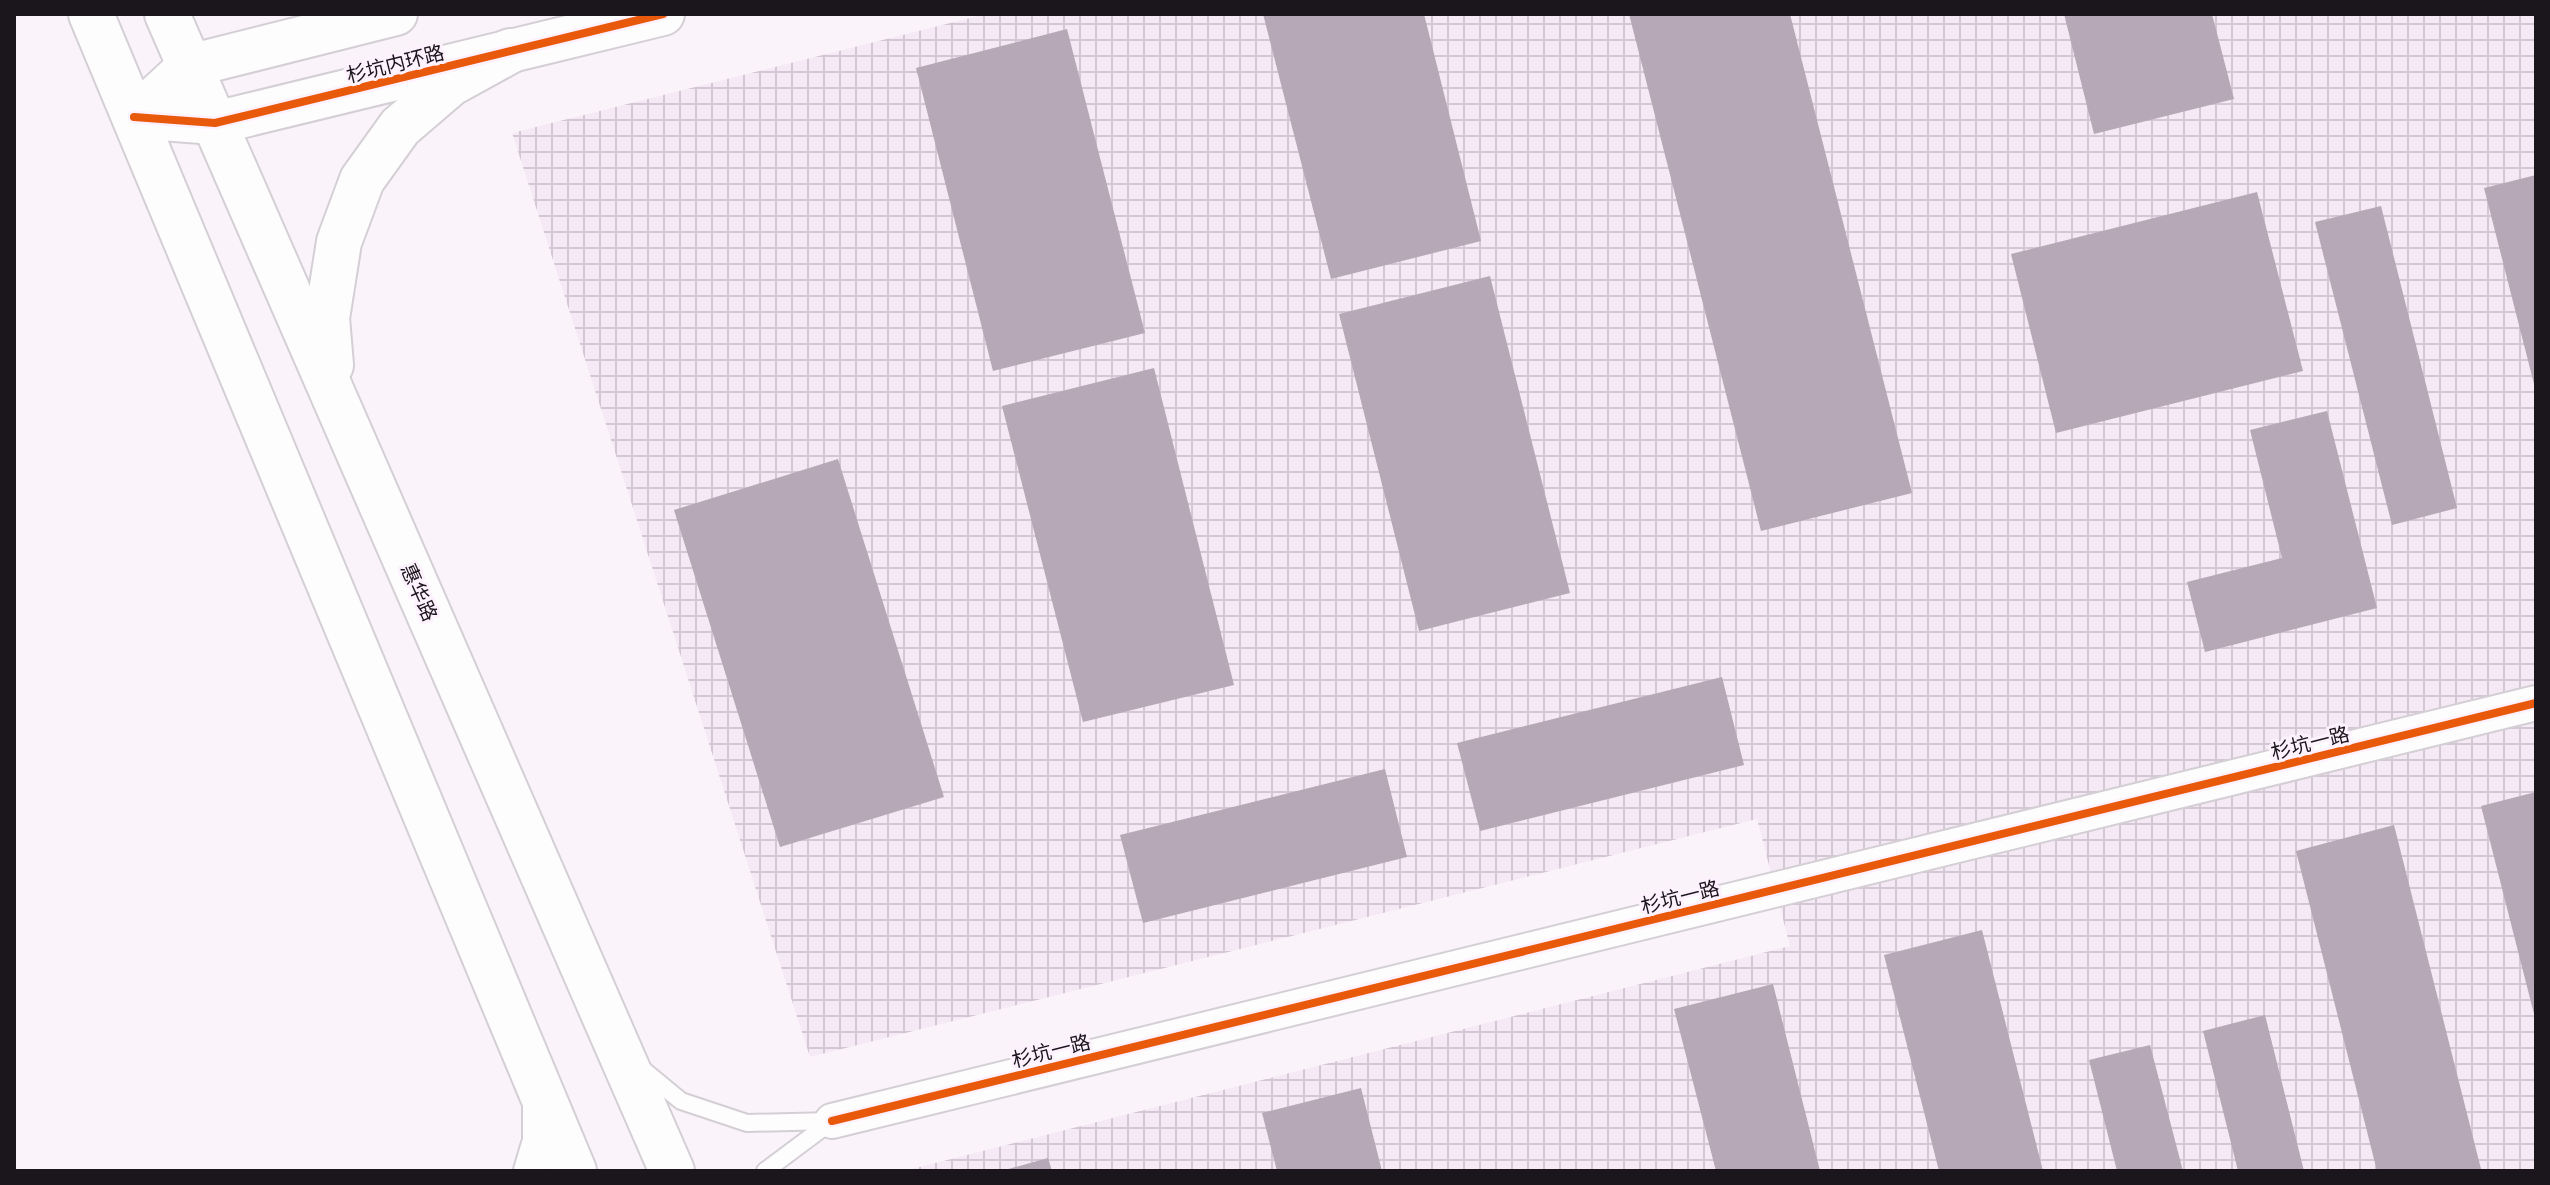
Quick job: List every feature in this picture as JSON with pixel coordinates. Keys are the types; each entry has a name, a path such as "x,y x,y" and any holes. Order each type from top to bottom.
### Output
{"main road":[{"path":"91,14 574,1171"},
{"name":"惠华路","path":"167,14 672,1171"},
{"path":"334,396 327,318 339,242 362,180 400,127 450,84 510,51"}],"street":[{"path":"134,117 189,66 396,14"},
{"name":"杉坑内环路","path":"134,117 215,123 663,14"},
{"name":"杉坑一路","path":"832,1121 2536,703"},
{"path":"531,1171 540,1141 541,1094"}],"lane":[{"path":"619,1049 681,1101 747,1123 832,1121"},
{"path":"765,1171 832,1121"}],"shaded area":[{"path":"986,14 2536,14 2536,1171 904,1171 1790,946 1757,819 810,1057 512,133"}],"building":[{"path":"1263,14 1424,14 1481,241 1331,279"},
{"path":"1629,14 1790,14 1912,493 1761,531"},
{"path":"2064,14 2212,14 2234,99 2094,134"},
{"path":"1067,29 1145,333 993,371 916,68"},
{"path":"2536,175 2536,388 2535,388 2484,188"},
{"path":"2257,192 2303,371 2056,433 2011,254"},
{"path":"2381,206 2457,508 2392,525 2315,222"},
{"path":"1490,276 1570,593 1419,631 1339,314"},
{"path":"1154,368 1234,685 1083,722 1002,406"},
{"path":"2327,411 2377,608 2205,652 2187,582 2282,558 2250,430"},
{"path":"838,459 944,797 780,847 674,510"},
{"path":"1722,677 1744,765 1480,831 1457,743"},
{"path":"1385,769 1407,857 1143,923 1120,835"},
{"path":"2536,792 2536,1018 2535,1018 2481,806"},
{"path":"2394,825 2481,1169 2474,1171 2377,1171 2296,851"},
{"path":"1982,930 2043,1171 1939,1171 1884,955"},
{"path":"1773,984 1820,1171 1716,1171 1674,1009"},
{"path":"2265,1015 2304,1171 2238,1171 2203,1031"},
{"path":"2150,1045 2183,1171 2117,1171 2089,1060"},
{"path":"1361,1088 1382,1171 1277,1171 1262,1113"},
{"path":"1048,1158 1052,1171 1005,1171 1005,1170"}],"cycle path":[{"path":"134,117 215,123 663,14"},
{"path":"832,1121 2536,703"}]}
